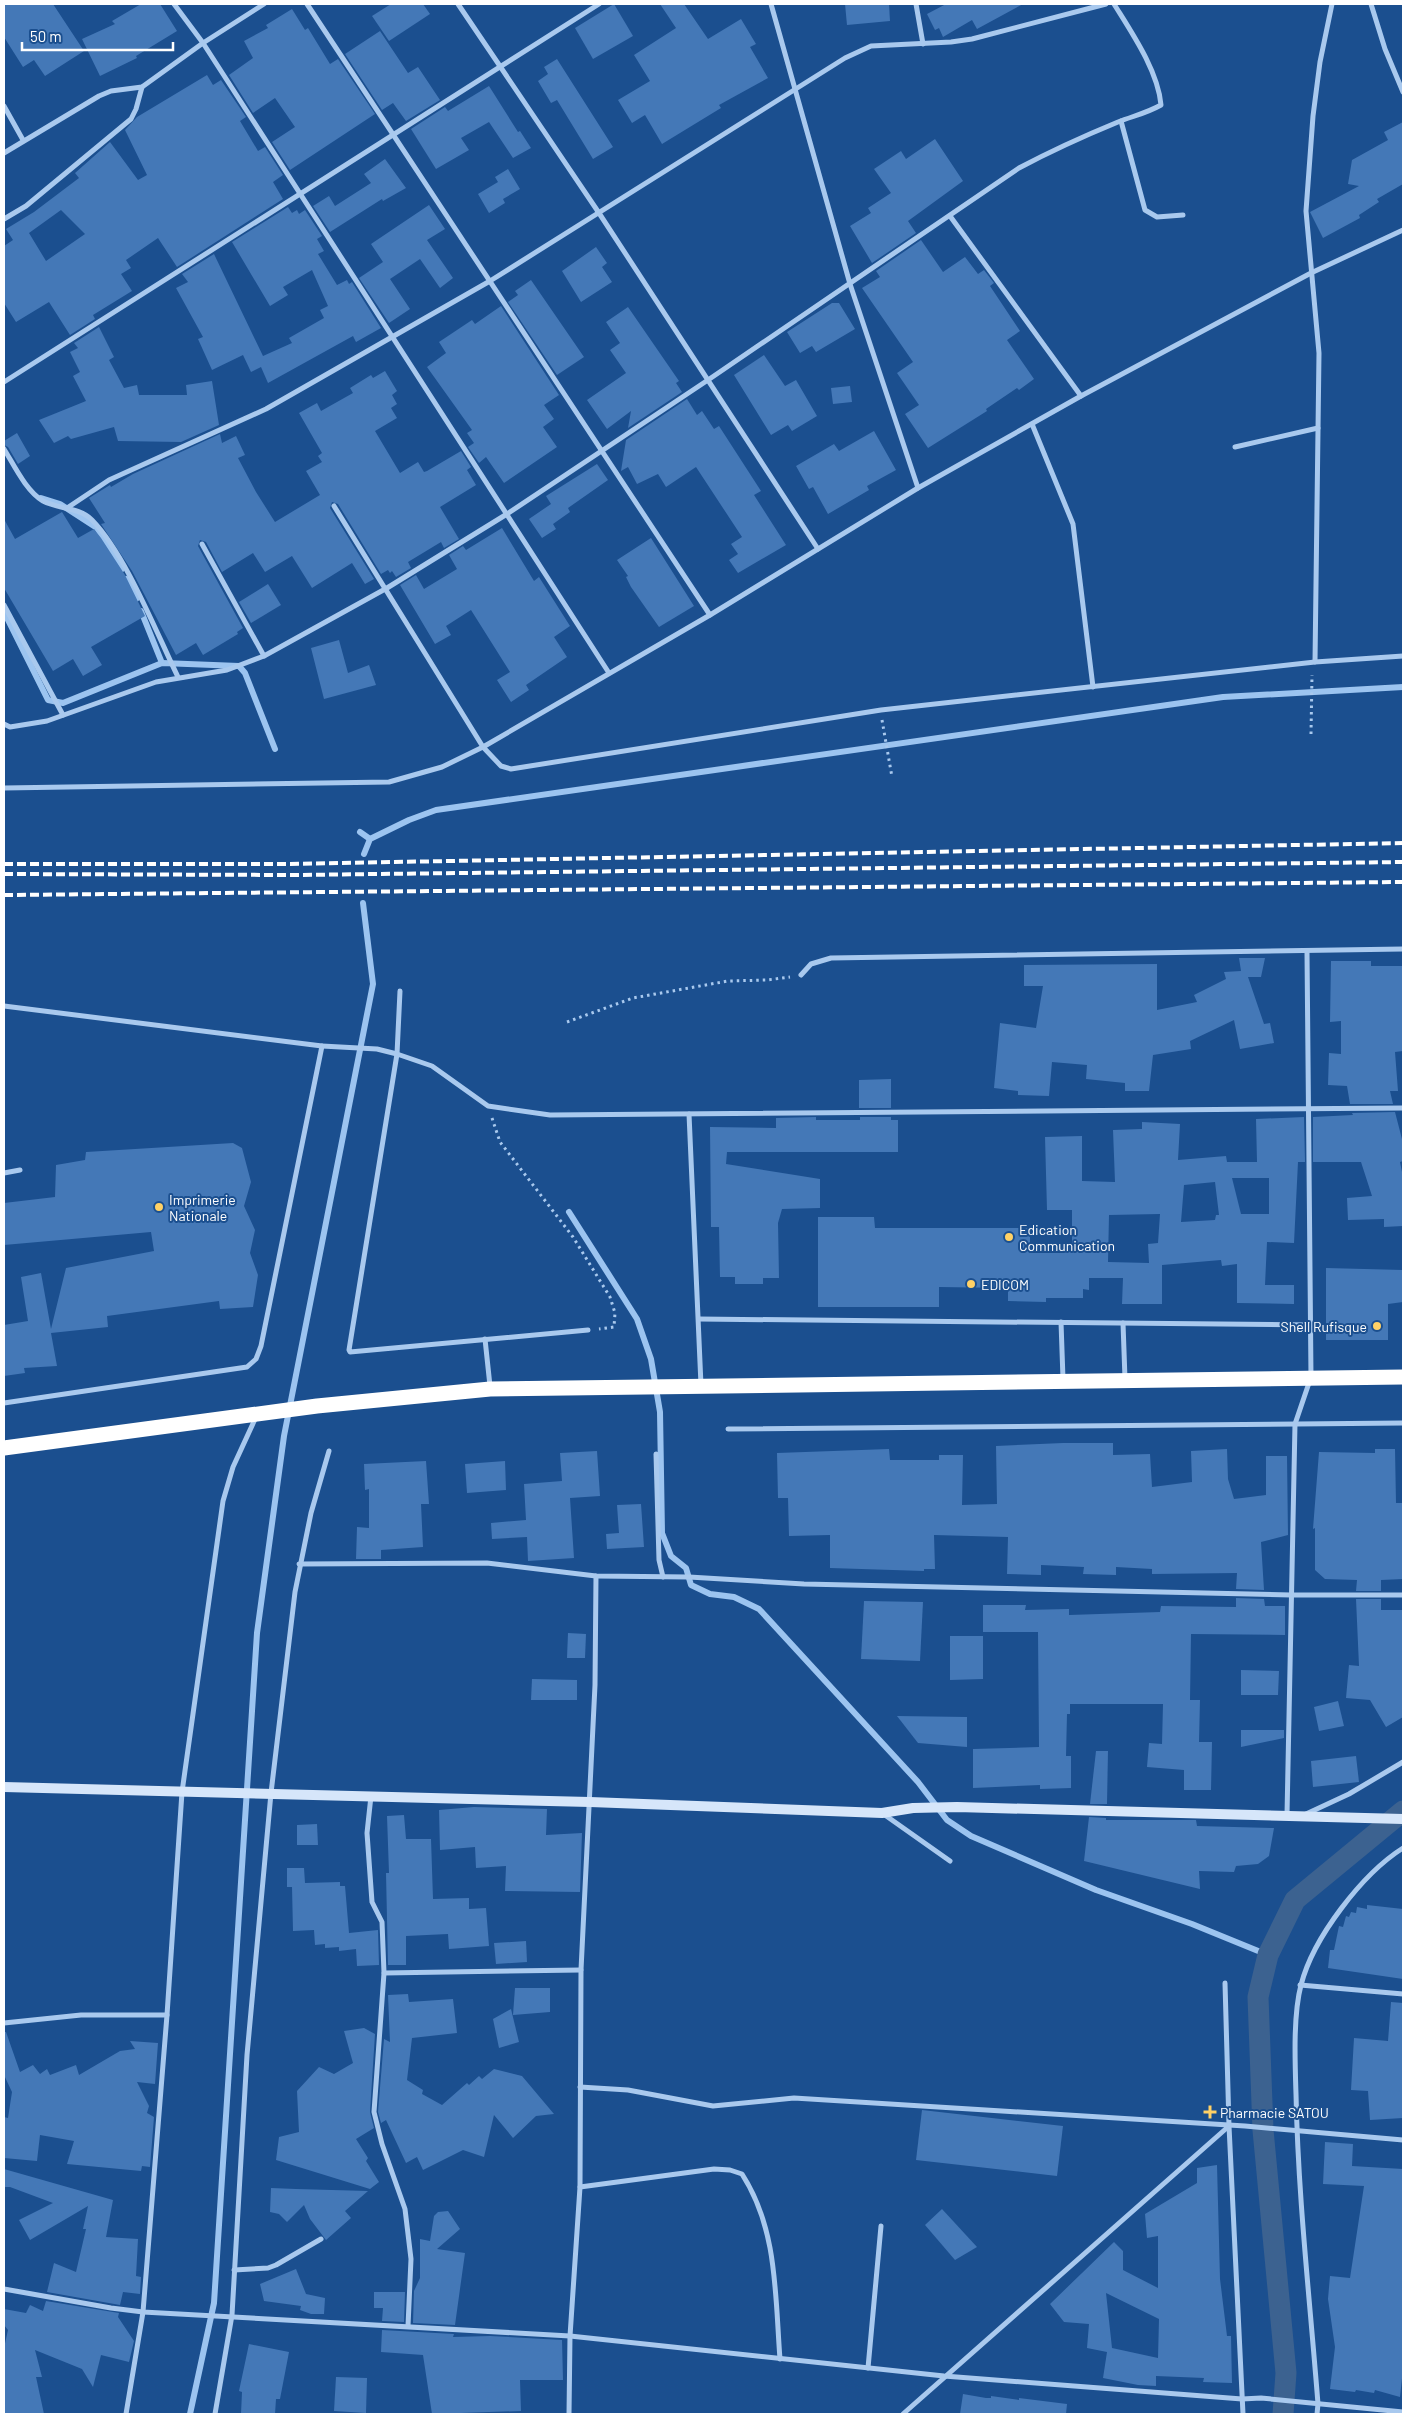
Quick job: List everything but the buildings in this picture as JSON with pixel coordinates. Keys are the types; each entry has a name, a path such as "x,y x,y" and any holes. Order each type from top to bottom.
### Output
{"highway":[{"path":"4,1448 318,1406 490,1389 1125,1379 1403,1377"}],"street":[{"path":"174,4 202,43 609,673"},
{"path":"4,153 99,96 142,87 202,43 264,4"},
{"path":"308,4 710,615"},
{"path":"458,4 599,212 818,549"},
{"path":"4,382 599,4"},
{"path":"771,4 850,284 918,488"},
{"path":"916,4 923,44"},
{"path":"67,508 109,480 266,409 490,281 794,88 845,58 871,46 923,44 972,39 1106,4"},
{"path":"4,724 10,727 28,725 63,715 156,682 227,670 264,656 387,588 602,452 1019,168 1046,154 1121,121 1145,114 1161,105 1161,96 1144,53 1114,4"},
{"path":"1315,662 1318,354 1306,211 1313,116 1320,62 1332,4"},
{"path":"1371,4 1385,49 1403,92"},
{"path":"4,219 26,206 131,118 136,109 142,87"},
{"path":"4,106 23,140"},
{"path":"1121,121 1145,210 1157,217 1183,215"},
{"path":"950,216 1081,396"},
{"path":"4,788 389,782 442,767 483,747 710,615 918,488 1081,396 1311,274 1403,230"},
{"path":"1032,424 1073,524 1093,687"},
{"path":"1235,447 1318,428"},
{"path":"4,449 41,500 84,514 109,542 133,585 178,677"},
{"path":"334,506 387,588 483,747 501,766 511,769 881,710 1315,662 1403,656"},
{"path":"202,544 264,656"},
{"path":"4,605 63,715"},
{"path":"801,975 811,964 831,958 1403,949"},
{"path":"1287,1815 1295,1424 1311,1377 1307,952"},
{"path":"400,991 397,1054 348,1348 350,1352 588,1330"},
{"path":"4,1006 322,1046 377,1049 432,1066 488,1106 550,1115 1403,1108"},
{"path":"4,1403 246,1367 256,1359 261,1346 322,1046"},
{"path":"689,1114 701,1385"},
{"path":"4,1173 20,1170"},
{"path":"699,1319 1311,1325"},
{"path":"1061,1322 1064,1380"},
{"path":"1123,1323 1125,1379"},
{"path":"485,1339 490,1389"},
{"path":"126,2414 143,2312 167,2015 182,1792 223,1501 233,1467 257,1415"},
{"path":"728,1429 1403,1423"},
{"path":"215,2414 232,2315 247,2055 271,1793 299,1564 329,1451"},
{"path":"656,1454 659,1560 663,1577"},
{"path":"299,1564 487,1563 596,1576 663,1577 804,1584 1291,1595 1403,1595"},
{"path":"569,2414 570,2336 580,2187 582,1970 590,1802 596,1576"},
{"path":"1303,1815 1349,1794 1403,1762"},
{"path":"4,1787 590,1802 882,1813 913,1808 957,1807 1403,1819"},
{"path":"371,1796 367,1833 372,1902 382,1922 384,1973 374,2112 382,2144 406,2217 411,2259 408,2326"},
{"path":"882,1813 950,1861"},
{"path":"1316,2414 1318,2404 1294,2130 1295,2043 1300,1985 1313,1955 1338,1912 1361,1882 1390,1856 1403,1848"},
{"path":"384,1973 582,1970"},
{"path":"1224,1983 1229,2126 1244,2414"},
{"path":"1300,1985 1403,1994"},
{"path":"4,2023 81,2015 167,2015"},
{"path":"580,2087 628,2090 713,2106 794,2098 1245,2126 1403,2140"},
{"path":"903,2414 1229,2126"},
{"path":"580,2187 714,2168 742,2174 766,2224 771,2250 780,2359"},
{"path":"868,2368 881,2226"},
{"path":"234,2270 268,2268 321,2239"},
{"path":"4,2289 143,2312 217,2316 232,2315 570,2336 944,2376 1242,2399 1261,2398 1403,2412"}],"path":[{"path":"1311,678 1311,734"},
{"path":"883,726 892,777"},
{"path":"567,1022 633,998 728,981 767,980 801,975"},
{"path":"488,1106 500,1142 573,1237 610,1297 615,1314 614,1327 588,1330"}],"waterway":[{"path":"41,498 60,504 97,528 121,570"},
{"path":"126,579 136,599"},
{"path":"141,611 162,663"},
{"path":"4,612 48,700 63,703 162,663 239,666 245,673 275,749"},
{"path":"364,854 370,839 409,820 436,810 1223,697 1403,687"},
{"path":"360,832 370,839"},
{"path":"190,2414 214,2303 257,1633 284,1436 373,984 363,903"},
{"path":"569,1212 637,1319 651,1359 660,1412 662,1533 671,1556 686,1568 691,1585 710,1594 734,1597 759,1609 918,1782 947,1820 971,1836 1096,1890 1192,1924 1268,1955"},
{"path":"1283,2414 1286,2373 1263,2130 1258,1997 1268,1955 1295,1900 1403,1811"}],"railway":[{"path":"4,864 290,864 1403,843"},
{"path":"4,874 293,875 1403,862"},
{"path":"4,895 1403,882"}],"place":[{"name":"Imprimerie Nationale","path":"159,1207"},
{"name":"Edication Communication","path":"1009,1237"},
{"name":"EDICOM","path":"971,1284"},
{"name":"Shell Rufisque","path":"1377,1326"},
{"name":"Pharmacie SATOU","path":"1210,2112"}]}
